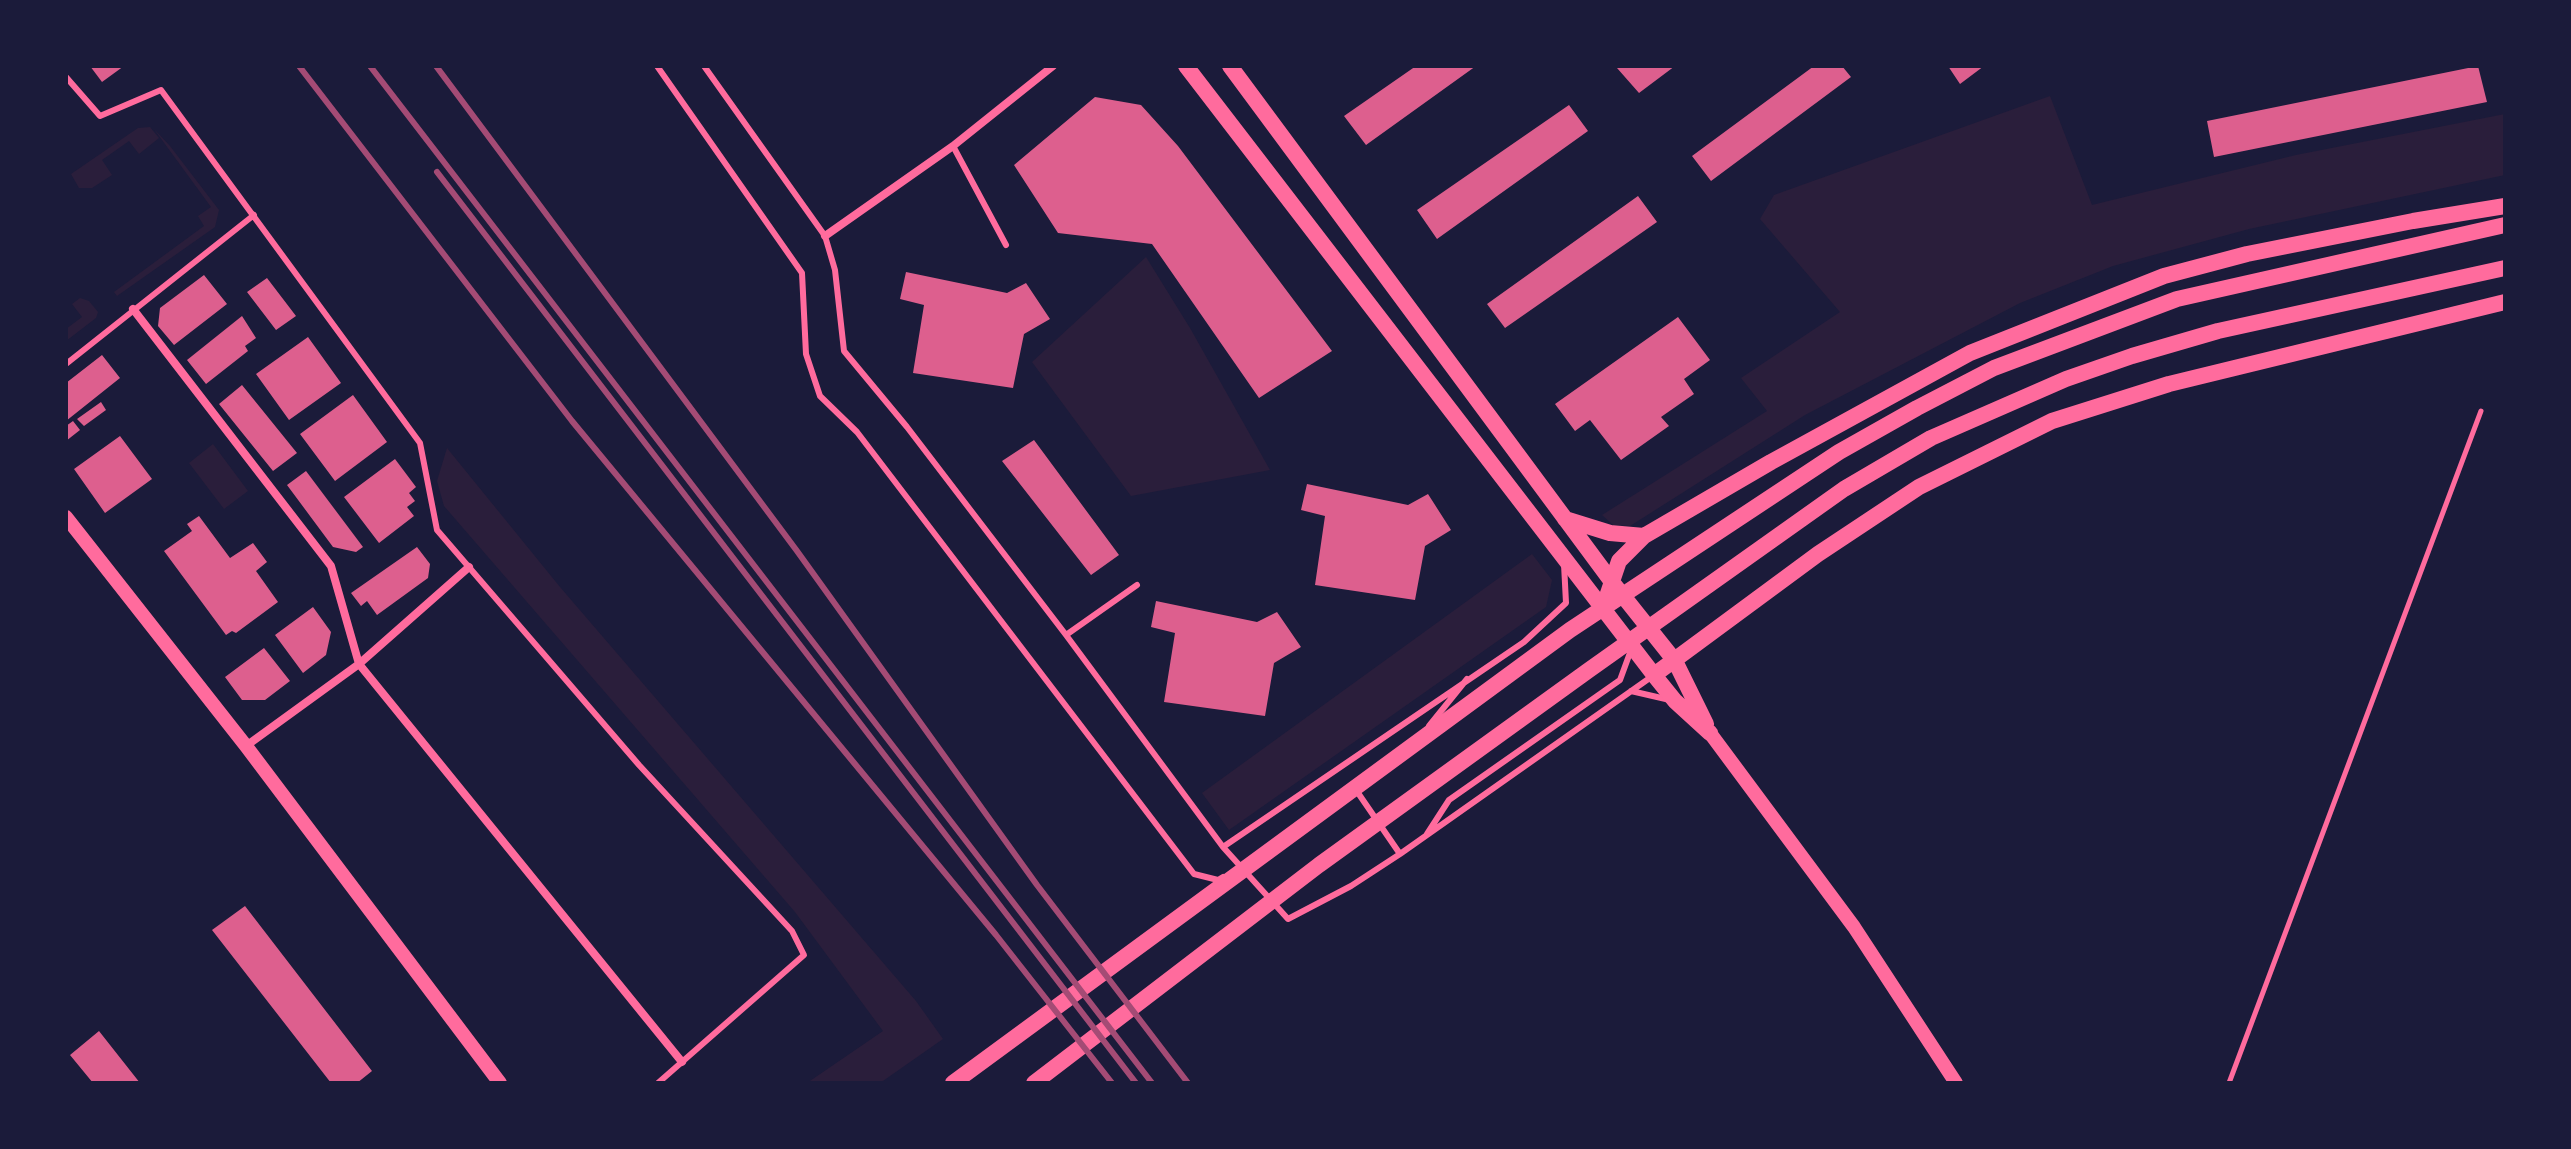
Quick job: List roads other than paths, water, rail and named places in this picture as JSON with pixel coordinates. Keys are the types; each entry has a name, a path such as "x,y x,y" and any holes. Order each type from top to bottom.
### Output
{"main road":[{"path":"1186,66 1654,675 1675,701 1710,733"},
{"path":"1230,66 1612,582 1675,661 1710,733"},
{"path":"1603,608 1619,561 1644,536 1970,353 2164,276 2247,254 2505,206"},
{"path":"953,1083 1570,630 1852,444 1994,368 2177,299 2505,225"},
{"path":"1034,1083 1319,865 1844,489 1931,438 2066,379 2132,356 2218,331 2505,268"},
{"path":"1654,675 1818,554 1919,487 2052,421 2169,384 2505,302"},
{"path":"1565,519 1610,533 1644,536"}],"street":[{"path":"825,236 953,146 1053,66"},
{"path":"133,309 331,566 359,664 682,1062"},
{"path":"66,517 246,746 500,1083"},
{"path":"246,746 359,664 469,567"},
{"path":"1710,733 1854,927 1956,1083"}],"lane":[{"path":"657,66 802,273 806,354 820,396 857,432 1194,874 1218,880 1426,730 1467,679"},
{"path":"704,66 825,236 835,270 844,351 907,427 1066,635 1223,847 1288,919 1351,886 1400,854 1654,675"},
{"path":"66,77 100,116 161,90 420,443 437,530 639,765 792,931 804,955 658,1083"},
{"path":"953,146 1006,245"},
{"path":"66,364 254,215"},
{"path":"1223,847 1524,642 1566,603 1564,558"},
{"path":"1066,635 1137,585"},
{"path":"1425,837 1449,800 1620,680 1637,634 1627,600"},
{"path":"1631,691 1675,701"},
{"path":"1352,784 1400,854"}],"railway":[{"path":"299,66 572,421 996,935 1112,1083"},
{"path":"370,66 1152,1083"},
{"path":"436,66 797,551 1037,885 1188,1083"},
{"path":"437,172 1136,1083"}]}
